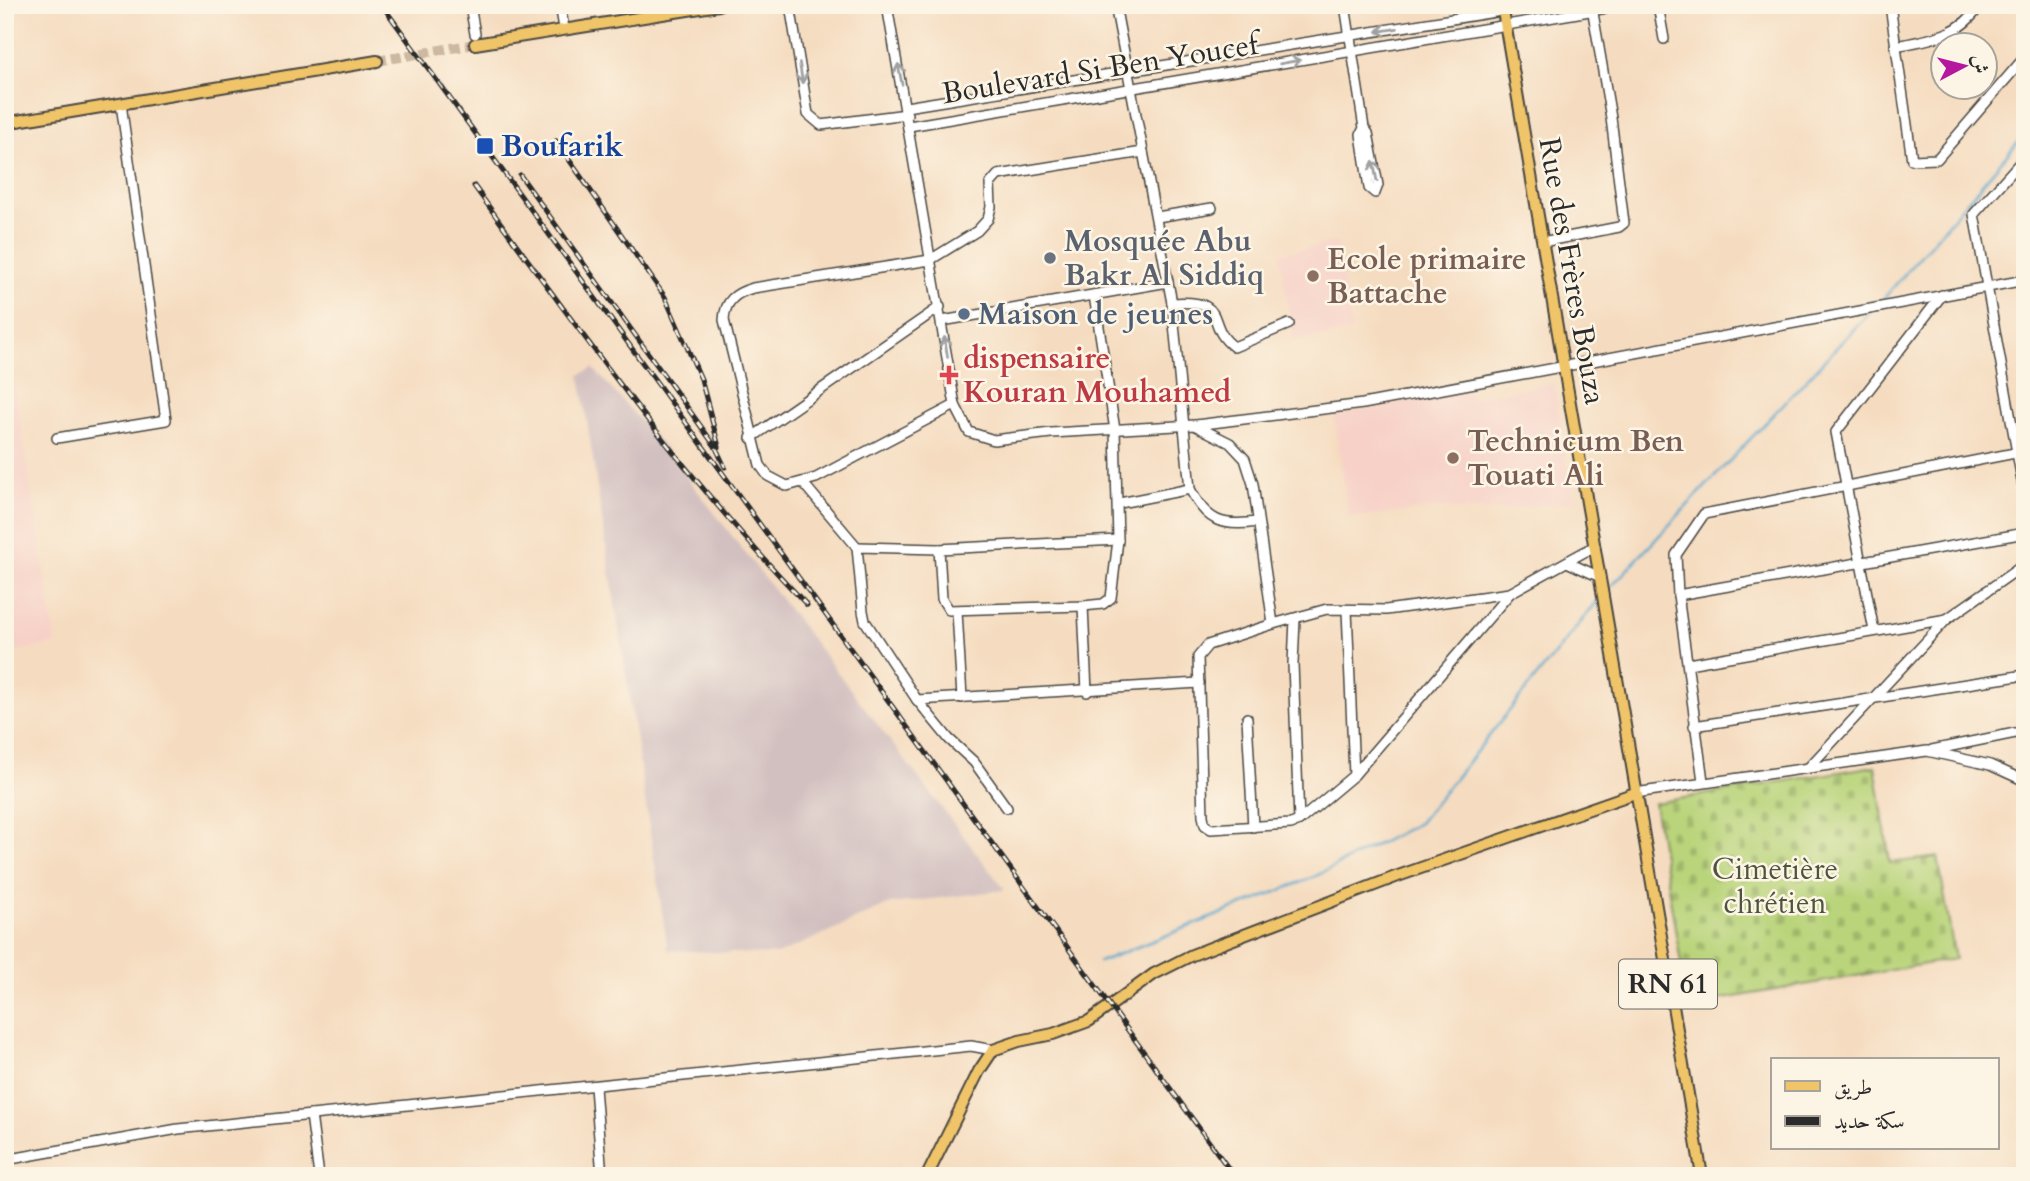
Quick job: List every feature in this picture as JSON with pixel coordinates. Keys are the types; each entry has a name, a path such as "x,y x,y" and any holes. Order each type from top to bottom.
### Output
{"main road":[{"path":"475,39 564,29 651,10 719,5"},
{"name":"Rue des Frères Bouza","path":"1503,8 1635,793"},
{"path":"5,123 377,61"},
{"path":"927,1176 979,1071 993,1050 1089,1021 1154,974 1192,955 1398,876 1635,793"},
{"name":"RN 61","path":"1635,793 1702,1176"}],"street":[{"path":"470,5 475,39"},
{"path":"561,5 564,29"},
{"name":"Boulevard Si Ben Youcef","path":"790,5 808,114 812,120 826,125 1126,71 1350,36 1503,8 1538,5"},
{"path":"887,5 957,409 969,432 994,440 1051,433 1189,425 1363,404 2025,280"},
{"path":"1115,5 1172,303 1189,425 1186,468 1190,489 1197,502 1221,523 1234,526 1257,522"},
{"path":"1345,5 1364,128 1368,133 1378,185 1375,193 1369,188 1361,134 1364,128"},
{"name":"Boulevard Si Ben Youcef","path":"909,126 1506,26 1592,8 1625,5"},
{"path":"1658,5 1664,39"},
{"path":"1890,5 1912,160 1937,159 2025,57"},
{"path":"1895,46 1953,32 1971,20 1980,5"},
{"path":"1542,242 1619,227 1624,223 1592,8"},
{"path":"57,438 166,420 121,104"},
{"path":"957,409 803,483 787,486 768,476 755,455 724,320 730,299 753,288 930,260 977,231 988,219 991,207 990,184 993,177 1143,152"},
{"path":"2025,157 1974,214 2020,452 2025,497"},
{"path":"1157,217 1212,208"},
{"path":"942,321 1168,282"},
{"path":"939,549 945,608 957,611 1083,606 1103,604 1111,598 1120,503 1115,430 1094,295"},
{"path":"1874,631 1836,432 1942,295"},
{"path":"1172,303 1198,303 1212,309 1234,347 1289,324"},
{"path":"751,438 940,307"},
{"path":"1189,425 1230,443 1245,459 1253,484 1273,624"},
{"path":"1703,781 1678,595 1676,555 1704,514 2020,452"},
{"path":"803,483 857,547 865,621 917,700 949,739 974,762 1007,808"},
{"path":"1120,503 1190,489"},
{"path":"1678,595 2025,533"},
{"path":"857,547 939,549 1118,540"},
{"path":"1510,593 1354,775 1299,821 1291,824 1215,830 1203,821 1198,657 1203,648 1318,611 1425,607 1510,593 1569,563 1595,546"},
{"path":"1569,563 1601,582"},
{"path":"1810,766 1947,619 2025,564"},
{"path":"1083,606 1087,692"},
{"path":"1347,610 1354,775"},
{"path":"957,611 962,698"},
{"path":"1295,619 1293,664 1299,821"},
{"path":"1688,664 1947,619"},
{"path":"1694,726 2025,674"},
{"path":"917,700 1199,684"},
{"path":"1247,718 1253,827"},
{"path":"1635,793 1703,781 1927,751 2025,731"},
{"path":"1927,751 1990,765 2025,781"},
{"path":"5,1160 118,1138 311,1115 971,1046 993,1050"},
{"path":"595,1087 602,1176"},
{"path":"311,1115 319,1176"}],"shaded area":[{"name":"Ecole primaire Battache","path":"1337,242 1352,331 1294,340 1279,254"},
{"path":"5,328 56,644 5,653"},
{"path":"593,368 662,445 1005,890 890,904 777,955 668,950 580,375"},
{"name":"Technicum Ben Touati Ali","path":"1554,383 1573,501 1494,511 1436,508 1349,518 1334,415 1469,391 1470,399"}],"green space":[{"name":"Cimetière chrétien","path":"1875,766 1890,863 1938,857 1955,959 1688,1005 1654,803"}],"waterway":[{"path":"1879,304 2025,134"},
{"path":"1607,591 1869,313"},
{"path":"1099,962 1314,877 1419,823 1600,598"}],"tunnel":[{"path":"377,61 475,44"}],"railway":[{"path":"382,5 1234,1176"},
{"path":"556,141 665,297 701,379 719,447"},
{"path":"520,175 715,446 725,467"},
{"path":"474,186 633,402 717,505 807,605"}],"place":[{"name":"Boufarik","path":"485,146"},
{"name":"Mosquée Abu Bakr Al Siddiq","path":"1050,258"},
{"name":"Ecole primaire Battache","path":"1313,276"},
{"name":"Maison de jeunes","path":"964,314"},
{"name":"dispensaire Kouran Mouhamed","path":"949,375"},
{"name":"Technicum Ben Touati Ali","path":"1453,458"}]}
